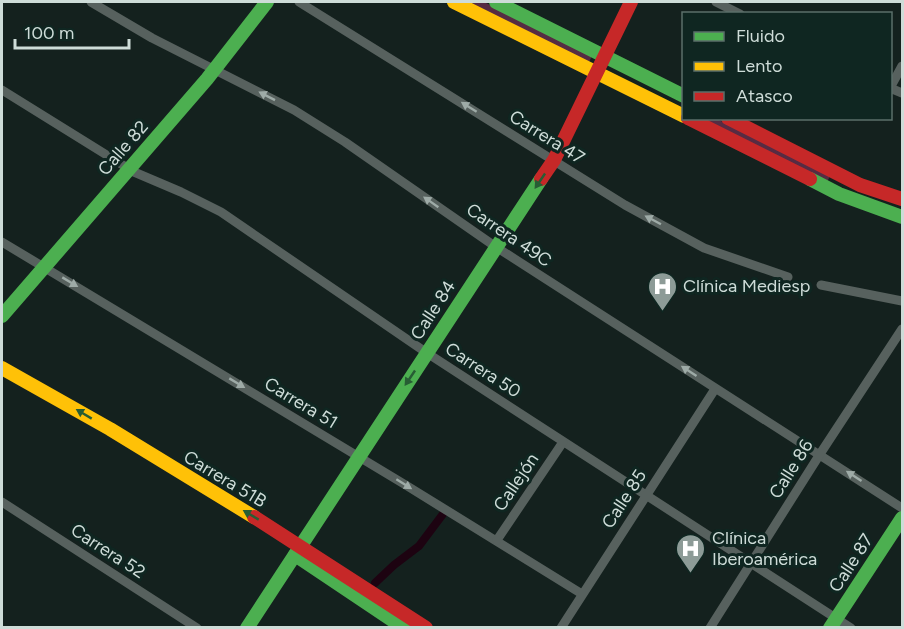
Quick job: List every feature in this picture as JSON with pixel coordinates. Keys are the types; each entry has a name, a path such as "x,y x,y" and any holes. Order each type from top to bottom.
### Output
{"main road":[{"name":"Calle 82","path":"2,316 213,70 267,2"},
{"path":"458,2 682,115"},
{"path":"495,2 682,95"},
{"name":"Calle 84","path":"247,627 554,160 631,2"},
{"path":"692,120 833,194 903,217"},
{"path":"732,120 843,176 903,199"},
{"name":"Carrera 51B","path":"2,368 54,397 298,550 426,627"},
{"name":"Calle 87","path":"833,623 903,518"},
{"name":"Carrera 51B","path":"298,550 404,627"}],"street":[{"name":"Carrera 49C","path":"91,2 213,70 294,110 496,247 903,508"},
{"name":"Carrera 47","path":"299,2 625,205 704,248 788,277"},
{"path":"716,2 736,12"},
{"path":"892,86 903,66"},
{"name":"Carrera 50","path":"2,90 129,169 221,212 562,441 752,562 833,623 851,627"},
{"path":"833,194 843,176"},
{"name":"Carrera 51","path":"2,242 497,540 582,594"},
{"path":"821,285 903,302"},
{"name":"Calle 86","path":"710,627 903,329"},
{"name":"Calle 85","path":"561,627 715,388"},
{"name":"Callejón","path":"497,540 562,441"},
{"name":"Carrera 52","path":"2,502 197,627"}],"shaded area":[{"path":"469,2 484,2 592,56 588,64"},
{"path":"698,120 719,120 830,176 826,184"}],"waterway":[{"path":"375,583 419,546 446,510"}],"traffic: fast":[{"path":"2,316 207,79 267,2"},
{"path":"496,2 682,95"},
{"path":"247,628 541,179"},
{"path":"810,179 839,194 902,217"},
{"path":"830,628 902,518"},
{"path":"295,555 404,628"}],"traffic: slow":[{"path":"454,2 682,115"},
{"path":"2,368 110,429 254,517"}],"traffic: jam":[{"path":"541,179 554,160 631,2"},
{"path":"692,120 810,179"},
{"path":"732,120 860,185 902,199"},
{"path":"254,517 426,628"}],"place":[{"name":"Clínica Mediesp","path":"662,312"},
{"name":"Clínica Iberoamérica","path":"691,574"}]}
